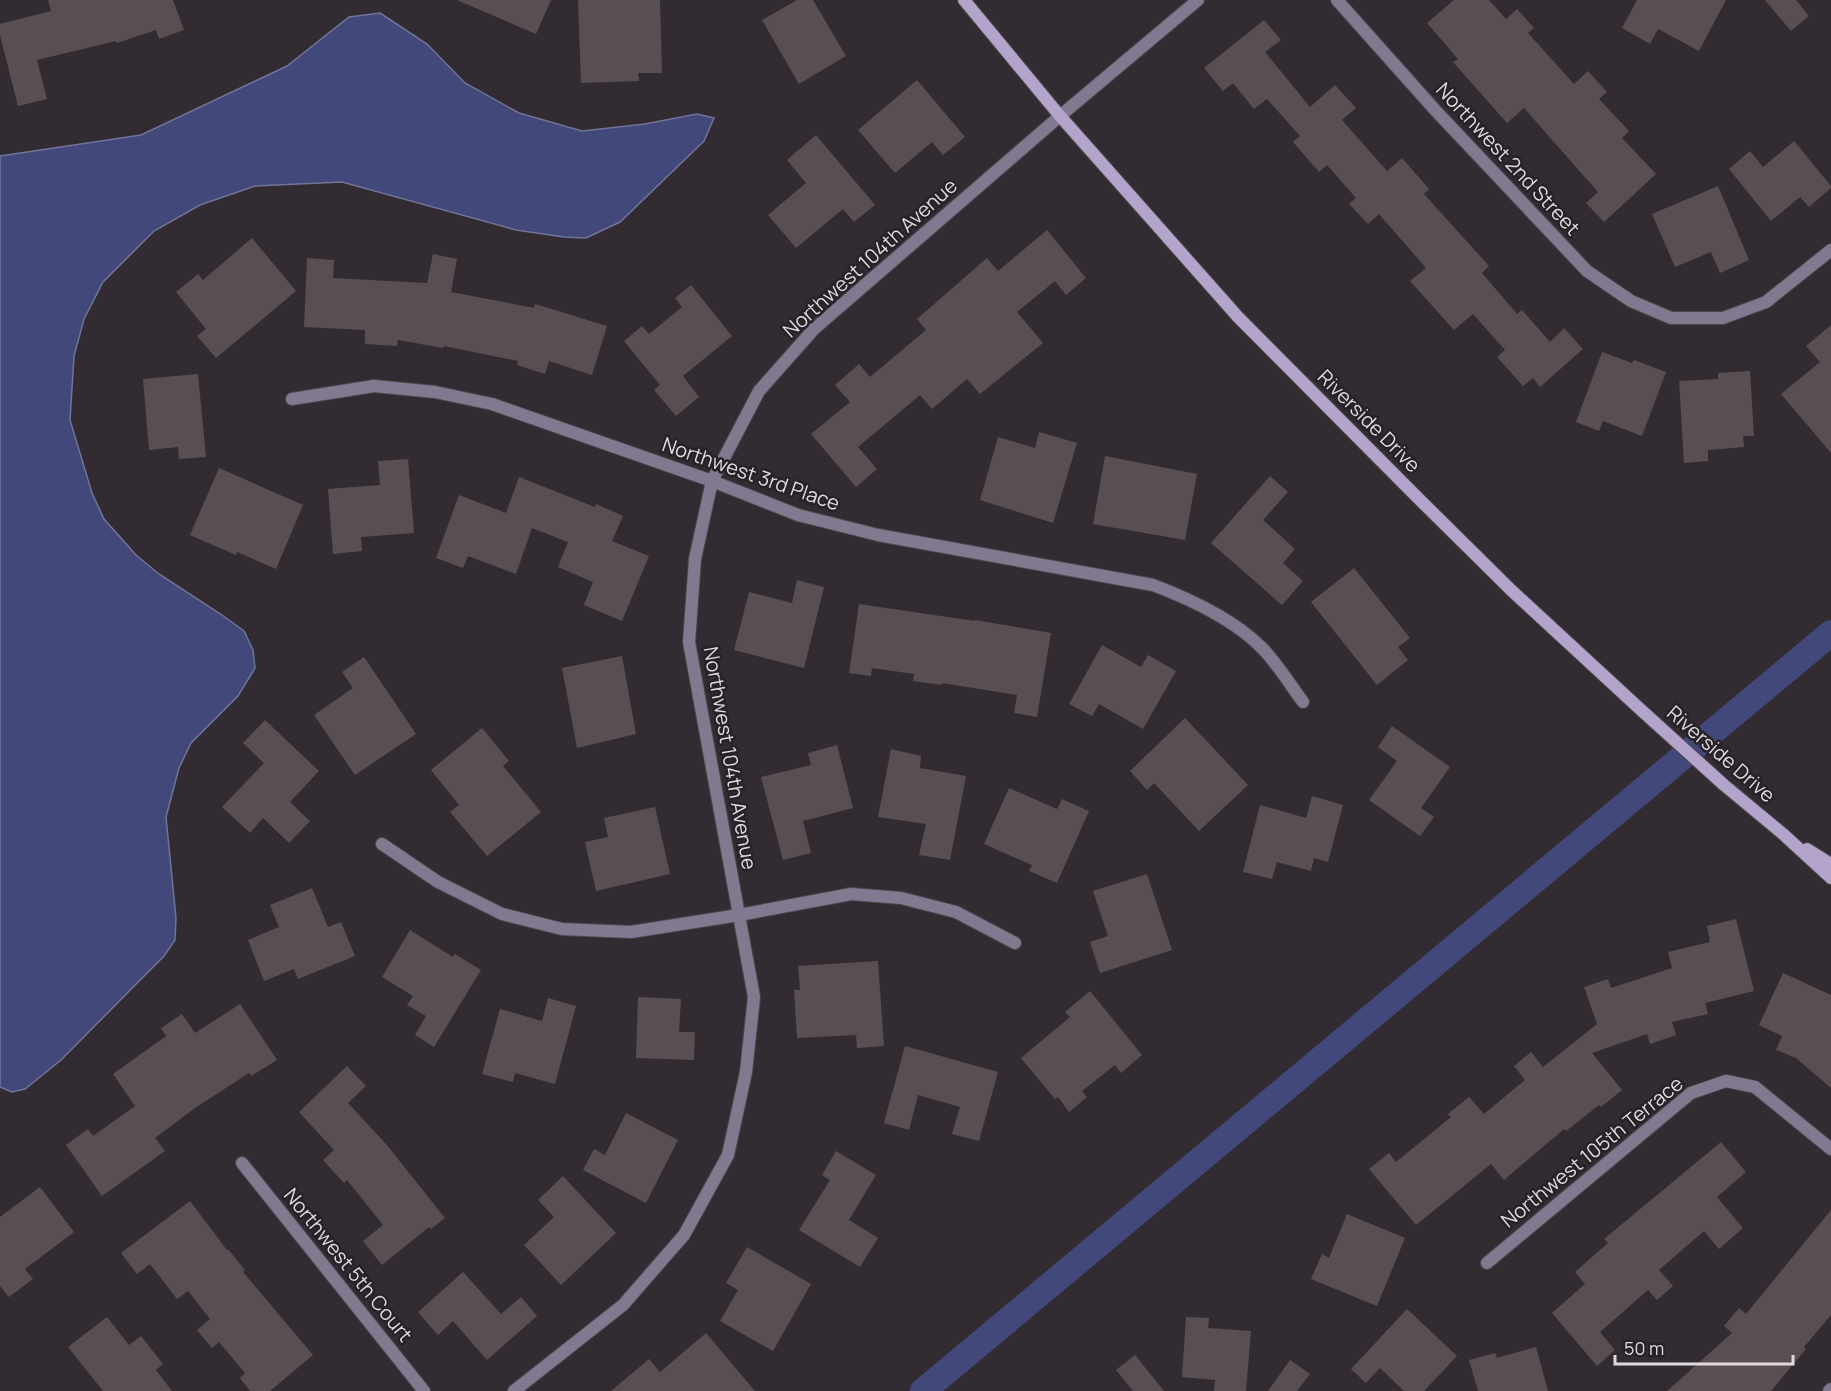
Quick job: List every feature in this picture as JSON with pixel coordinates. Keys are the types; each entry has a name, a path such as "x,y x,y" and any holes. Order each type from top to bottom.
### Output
{"street":[{"name":"Riverside Drive","path":"963,0 1060,116 1238,317 1511,590 1724,785 1784,834 1831,878"},
{"name":"Northwest 104th Avenue","path":"514,1391 622,1305 684,1235 728,1155 746,1072 754,997 689,642 695,559 712,481 759,391 814,330 1060,116 1198,0"},
{"name":"Northwest 2nd Street","path":"1337,0 1436,111 1587,271 1631,301 1671,318 1723,318 1766,302 1831,250"},
{"name":"Northwest 3rd Place","path":"292,399 374,387 435,392 492,404 712,481 798,514 878,536 1153,585 1188,598 1262,647 1304,702"},
{"name":"Riverside Drive","path":"1784,834 1831,864"},
{"path":"382,844 438,882 502,914 562,929 631,932 851,894 901,898 956,912 1015,943"},
{"name":"Northwest 105th Terrace","path":"1487,1263 1691,1093 1726,1081 1755,1088 1831,1149"},
{"name":"Northwest 5th Court","path":"242,1164 424,1391"}],"water":[{"path":"380,13 427,44 465,83 519,113 582,131 645,124 697,114 714,118 704,141 620,222 586,238 516,230 342,182 255,186 200,205 154,231 103,282 84,319 74,356 70,420 92,493 104,519 136,555 159,574 244,631 253,650 255,668 238,696 191,743 179,768 166,817 176,918 175,940 164,956 61,1060 25,1089 12,1092 0,1087 0,156 141,135 287,66 349,17"}],"building":[{"path":"48,0 173,0 184,30 159,39 156,30 117,43 116,41 37,60 47,99 18,106 0,35 0,24 51,11"},
{"path":"457,0 551,0 536,34"},
{"path":"578,0 660,0 662,73 638,73 639,81 581,83"},
{"path":"797,0 813,0 846,56 799,84 762,20"},
{"path":"1454,0 1489,0 1506,19 1517,9 1534,28 1528,33 1574,84 1588,71 1607,92 1599,99 1629,131 1622,138 1656,174 1604,222 1586,203 1598,192 1524,108 1507,123 1453,62 1458,59 1427,23"},
{"path":"1637,0 1726,0 1699,51 1658,29 1650,44 1622,28"},
{"path":"1765,0 1796,0 1809,16 1791,31"},
{"path":"1264,20 1281,40 1265,52 1310,107 1335,85 1356,108 1342,120 1387,171 1402,158 1429,189 1424,194 1489,266 1482,273 1517,314 1522,310 1550,342 1564,328 1583,349 1540,387 1533,378 1523,386 1497,357 1505,350 1473,314 1454,330 1410,281 1426,268 1379,214 1368,224 1349,204 1356,198 1327,165 1319,172 1293,142 1300,136 1267,99 1254,109 1233,83 1223,91 1204,68"},
{"path":"917,80 965,137 943,155 932,142 895,173 858,130"},
{"path":"816,135 875,205 854,222 843,209 796,248 768,215 806,183 787,160"},
{"path":"1794,141 1831,188 1809,207 1800,197 1771,221 1729,169 1750,151 1763,167"},
{"path":"1718,186 1749,260 1720,273 1711,252 1675,267 1652,214"},
{"path":"1047,230 1086,278 1066,295 1055,281 1017,312 1043,343 980,394 967,379 932,409 920,395 858,447 877,469 856,487 811,434 850,402 835,385 859,364 870,377 926,330 917,319 987,258 998,271"},
{"path":"252,238 296,291 216,358 197,336 206,329 176,292 198,274 203,280"},
{"path":"433,254 457,259 451,292 534,308 535,304 607,326 592,375 549,361 545,374 517,365 518,361 444,346 443,348 398,340 397,346 365,344 365,330 304,327 307,258 334,260 333,278 427,283"},
{"path":"691,285 732,336 683,376 699,397 676,416 654,390 660,385 624,341 642,326 649,334 682,307 675,298"},
{"path":"1831,325 1831,453 1781,394 1820,362 1806,346"},
{"path":"1602,352 1632,363 1634,360 1666,372 1642,436 1603,421 1599,431 1576,422"},
{"path":"1750,371 1754,436 1743,436 1744,447 1708,450 1708,461 1684,463 1679,381 1718,379 1718,373"},
{"path":"198,374 206,457 179,459 178,447 149,450 143,379"},
{"path":"1039,432 1077,443 1053,523 980,500 998,437 1035,448"},
{"path":"1105,456 1197,474 1185,540 1093,524"},
{"path":"408,459 414,533 361,537 362,551 333,554 328,489 380,485 378,461"},
{"path":"219,468 303,505 276,569 190,535"},
{"path":"1270,476 1288,492 1263,520 1295,549 1283,563 1303,581 1282,605 1211,543"},
{"path":"519,477 623,516 612,541 649,556 622,621 584,605 593,582 558,567 568,542 532,528 516,574 468,556 463,568 436,558 459,495 506,513"},
{"path":"1354,568 1410,638 1398,647 1408,660 1377,685 1311,602"},
{"path":"797,580 824,587 804,668 734,650 749,592 792,603"},
{"path":"859,604 1051,633 1037,717 1014,713 1017,695 942,683 942,685 913,681 914,674 872,668 871,676 849,673"},
{"path":"1102,645 1141,667 1148,655 1176,671 1143,729 1099,704 1092,716 1069,704"},
{"path":"622,656 636,734 577,748 562,668"},
{"path":"364,657 416,734 355,775 314,715 353,688 342,672"},
{"path":"1185,718 1248,785 1199,831 1154,783 1147,790 1130,771"},
{"path":"265,720 319,771 290,802 310,821 289,843 263,818 250,833 222,807 264,763 243,743"},
{"path":"1392,726 1450,767 1421,808 1434,817 1420,836 1369,800 1397,761 1378,747"},
{"path":"482,728 509,761 503,766 541,812 487,856 450,812 459,805 431,770"},
{"path":"837,745 853,808 803,821 811,853 783,860 761,777 811,765 808,753"},
{"path":"891,749 921,756 920,768 966,776 950,860 919,855 926,824 878,817"},
{"path":"1009,788 1057,809 1062,799 1089,811 1057,883 1029,871 1032,865 984,844"},
{"path":"1312,796 1343,805 1328,862 1314,858 1311,871 1277,862 1272,879 1243,872 1260,805 1306,818"},
{"path":"655,807 670,874 596,891 585,842 608,837 604,818"},
{"path":"1147,874 1172,950 1100,973 1090,942 1108,936 1093,891"},
{"path":"312,888 328,927 341,922 355,956 298,979 294,969 264,981 248,940 279,927 270,905"},
{"path":"1736,919 1754,991 1705,1003 1708,1014 1672,1022 1676,1035 1650,1044 1647,1034 1592,1053 1622,1090 1566,1131 1564,1129 1504,1180 1491,1164 1416,1225 1369,1169 1389,1153 1396,1162 1451,1117 1448,1114 1469,1097 1484,1114 1525,1080 1514,1066 1531,1052 1543,1067 1597,1024 1584,987 1608,979 1611,988 1672,968 1668,952 1710,942 1707,926"},
{"path":"410,930 453,957 455,954 481,970 434,1047 415,1035 426,1016 407,1005 413,996 382,977"},
{"path":"878,961 884,1046 857,1048 856,1035 797,1038 794,990 800,990 798,966"},
{"path":"1783,973 1831,995 1831,1088 1796,1058 1776,1050 1782,1036 1759,1025"},
{"path":"1090,991 1142,1055 1121,1073 1115,1065 1082,1091 1087,1097 1069,1112 1058,1097 1055,1099 1021,1058 1070,1017 1065,1012"},
{"path":"638,997 681,999 679,1032 695,1032 694,1060 636,1058"},
{"path":"548,998 576,1006 555,1084 515,1073 513,1082 482,1074 500,1009 542,1021"},
{"path":"240,1004 277,1060 251,1076 249,1073 195,1108 155,1138 165,1151 102,1196 66,1145 88,1129 93,1136 135,1106 113,1074 166,1036 161,1028 182,1014 195,1033"},
{"path":"905,1046 998,1072 979,1141 952,1134 960,1107 918,1095 909,1130 884,1123"},
{"path":"347,1066 366,1086 348,1103 386,1144 445,1218 431,1229 429,1227 382,1265 363,1241 383,1225 347,1180 344,1183 323,1160 334,1150 299,1112"},
{"path":"626,1113 678,1140 646,1203 583,1170 594,1149 605,1155"},
{"path":"1721,1142 1746,1172 1717,1197 1743,1228 1719,1249 1704,1231 1659,1270 1673,1286 1657,1300 1648,1290 1600,1332 1615,1350 1597,1366 1552,1313 1585,1284 1575,1272 1608,1243 1604,1239"},
{"path":"836,1151 876,1175 849,1220 878,1238 860,1267 799,1230 830,1180 822,1175"},
{"path":"563,1176 616,1233 561,1285 524,1245 554,1217 538,1200"},
{"path":"40,1187 74,1232 25,1269 33,1279 9,1297 0,1286 0,1217"},
{"path":"190,1201 245,1270 243,1272 313,1355 270,1391 250,1391 240,1378 245,1373 219,1342 212,1348 197,1330 210,1319 188,1291 177,1299 150,1264 137,1274 121,1253"},
{"path":"1831,1210 1831,1315 1771,1391 1667,1391 1732,1333 1724,1326 1739,1308 1746,1314"},
{"path":"1347,1214 1405,1238 1377,1306 1311,1279 1322,1254 1329,1258"},
{"path":"747,1247 811,1284 773,1351 720,1321 738,1290 726,1283"},
{"path":"463,1272 501,1314 521,1297 537,1316 487,1360 453,1321 438,1335 418,1312"},
{"path":"1407,1309 1457,1356 1424,1391 1404,1391 1380,1368 1366,1383 1351,1369"},
{"path":"107,1317 129,1345 141,1336 163,1364 156,1370 172,1391 103,1391 68,1347"},
{"path":"1186,1317 1209,1318 1208,1328 1251,1331 1246,1391 1214,1391 1215,1380 1182,1377"},
{"path":"706,1333 755,1391 611,1391 649,1359 660,1372"},
{"path":"1536,1347 1548,1391 1478,1391 1469,1360 1495,1353 1497,1358"},
{"path":"1135,1355 1164,1391 1133,1391 1116,1370"},
{"path":"1290,1360 1310,1374 1297,1391 1268,1391"}],"waterway":[{"path":"923,1391 1831,633"}]}
